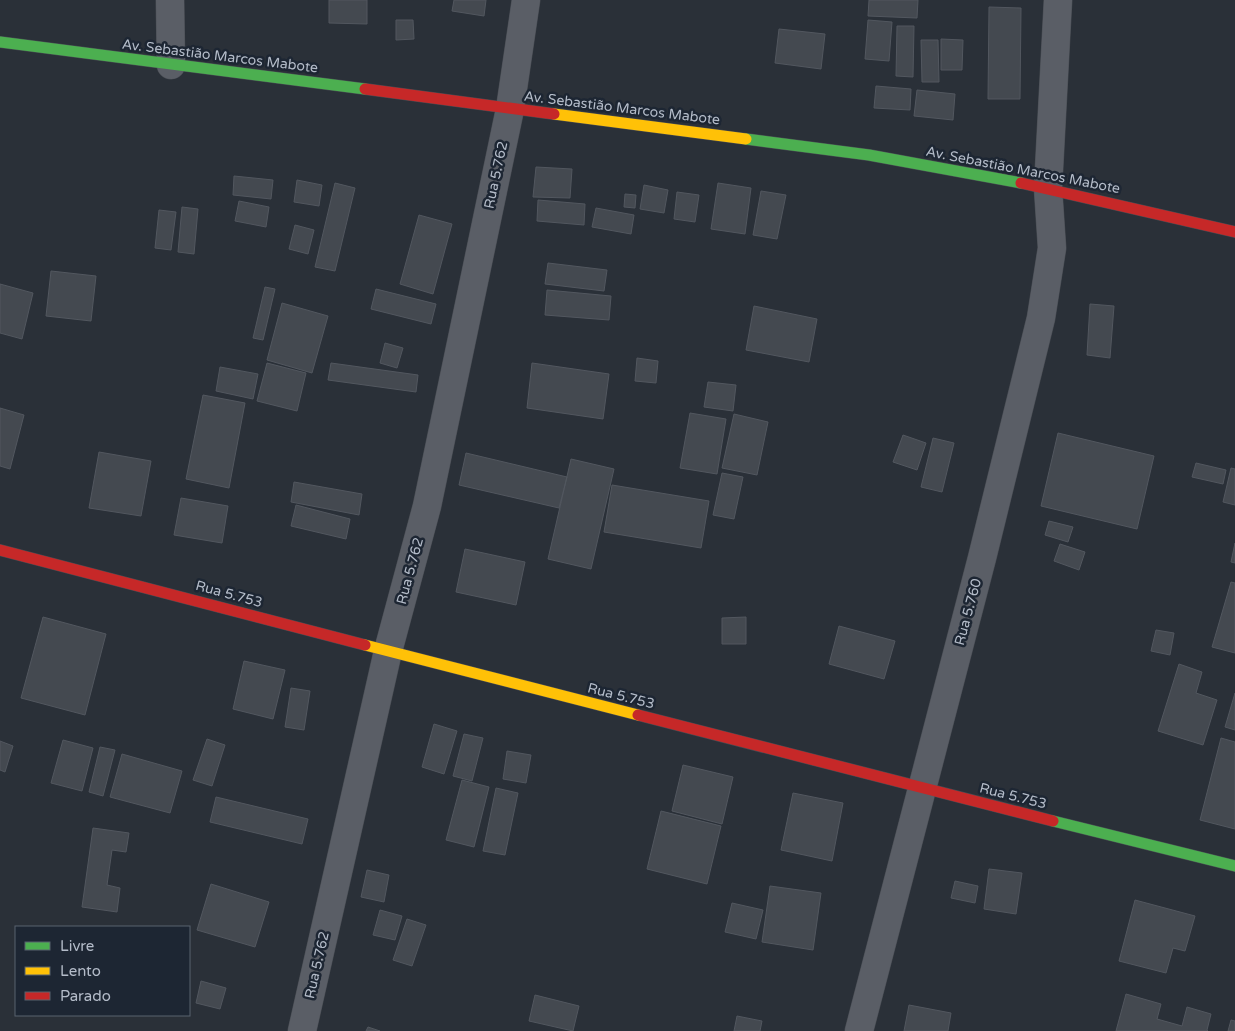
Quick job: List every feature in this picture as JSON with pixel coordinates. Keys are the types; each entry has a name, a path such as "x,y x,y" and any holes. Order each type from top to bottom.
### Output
{"street":[{"path":"170,0 170,65"},
{"name":"Rua 5.762","path":"302,1031 388,651 427,506 510,108 526,0"},
{"name":"Rua 5.760","path":"859,1031 982,558 1041,318 1052,248 1048,188 1058,0"},
{"name":"Av. Sebastião Marcos Mabote","path":"0,42 869,156 1048,188 1235,232"},
{"name":"Rua 5.753","path":"0,550 922,789 1235,866"}],"building":[{"path":"329,0 367,0 367,24 329,23"},
{"path":"454,0 486,0 484,16 452,11"},
{"path":"869,0 918,0 917,18 868,16"},
{"path":"989,7 1021,8 1020,99 988,99"},
{"path":"396,20 413,20 414,39 396,40"},
{"path":"868,20 892,22 889,61 865,59"},
{"path":"897,26 914,26 913,77 896,76"},
{"path":"779,29 825,34 821,69 775,63"},
{"path":"941,39 963,40 962,70 941,70"},
{"path":"921,40 938,40 939,82 922,82"},
{"path":"876,86 911,89 910,110 874,108"},
{"path":"917,90 955,94 953,120 914,116"},
{"path":"536,167 572,169 570,198 533,197"},
{"path":"234,176 273,180 271,199 233,195"},
{"path":"297,180 322,185 319,206 294,202"},
{"path":"335,183 355,188 335,271 315,267"},
{"path":"718,183 751,188 745,234 711,229"},
{"path":"644,185 668,190 664,213 640,209"},
{"path":"761,191 786,195 777,239 753,235"},
{"path":"677,192 699,195 695,222 674,219"},
{"path":"625,194 636,195 635,208 624,207"},
{"path":"538,200 585,204 584,225 537,221"},
{"path":"239,201 269,207 266,227 235,221"},
{"path":"182,207 198,209 194,254 178,252"},
{"path":"596,208 634,215 631,234 592,227"},
{"path":"159,210 176,212 171,250 155,248"},
{"path":"419,215 452,224 433,294 400,284"},
{"path":"295,225 314,230 308,254 289,249"},
{"path":"548,263 607,270 604,291 545,284"},
{"path":"51,271 96,276 91,321 46,316"},
{"path":"0,284 33,293 22,339 0,333"},
{"path":"265,287 275,289 263,340 253,338"},
{"path":"376,289 436,304 431,324 371,309"},
{"path":"547,290 611,296 609,320 545,315"},
{"path":"282,303 328,316 312,373 267,360"},
{"path":"1090,304 1114,306 1110,358 1087,355"},
{"path":"754,306 817,319 809,362 746,350"},
{"path":"385,343 403,348 397,368 380,363"},
{"path":"637,358 658,361 656,383 635,381"},
{"path":"267,363 306,373 297,411 257,401"},
{"path":"331,363 418,375 416,392 328,380"},
{"path":"532,363 609,374 603,419 527,408"},
{"path":"220,367 258,374 253,399 216,391"},
{"path":"708,382 736,385 733,411 704,407"},
{"path":"203,395 245,403 229,488 186,479"},
{"path":"0,408 24,415 10,469 0,466"},
{"path":"690,413 726,419 717,474 680,468"},
{"path":"734,414 768,422 757,475 722,468"},
{"path":"1058,433 1154,456 1137,529 1041,506"},
{"path":"903,435 926,443 917,470 893,462"},
{"path":"933,438 954,443 942,492 921,487"},
{"path":"99,452 151,461 141,516 89,508"},
{"path":"466,453 567,477 559,508 459,485"},
{"path":"571,459 614,469 591,569 548,559"},
{"path":"1196,463 1226,470 1223,484 1192,477"},
{"path":"1231,468 1235,469 1235,505 1223,502"},
{"path":"722,473 743,477 734,519 713,515"},
{"path":"294,482 362,494 359,515 291,502"},
{"path":"612,485 709,501 701,548 604,532"},
{"path":"181,498 228,506 222,543 174,535"},
{"path":"296,505 350,519 346,539 291,526"},
{"path":"1049,521 1073,527 1068,542 1045,535"},
{"path":"1235,543 1235,563 1231,562"},
{"path":"1060,544 1085,552 1079,570 1054,561"},
{"path":"465,549 525,562 516,605 456,592"},
{"path":"1231,582 1235,583 1235,653 1212,647"},
{"path":"43,617 106,634 85,715 21,698"},
{"path":"746,617 746,644 722,644 722,618"},
{"path":"839,626 895,641 884,679 829,664"},
{"path":"1156,630 1174,633 1170,655 1151,651"},
{"path":"244,661 285,670 273,719 233,709"},
{"path":"1179,664 1202,672 1196,693 1217,700 1203,745 1158,731"},
{"path":"291,688 310,691 304,730 285,727"},
{"path":"1235,693 1235,730 1225,727"},
{"path":"434,724 457,731 444,774 422,767"},
{"path":"464,734 483,738 472,781 453,776"},
{"path":"1221,738 1235,742 1235,829 1200,820"},
{"path":"207,739 225,745 212,786 193,780"},
{"path":"63,740 93,748 82,791 51,783"},
{"path":"0,741 13,746 5,772 0,770"},
{"path":"100,747 115,750 103,796 89,792"},
{"path":"507,751 531,755 526,783 503,779"},
{"path":"122,754 182,771 170,813 110,797"},
{"path":"683,765 733,777 722,824 672,811"},
{"path":"462,780 489,787 474,847 446,840"},
{"path":"496,788 518,793 505,855 483,851"},
{"path":"793,793 843,803 832,861 781,850"},
{"path":"216,797 308,819 302,844 210,822"},
{"path":"661,811 721,826 707,884 647,869"},
{"path":"93,828 129,833 126,852 112,850 107,885 120,888 117,912 82,907"},
{"path":"989,869 1022,873 1016,914 984,909"},
{"path":"367,870 389,875 384,902 361,897"},
{"path":"955,881 978,886 975,903 951,898"},
{"path":"211,884 269,902 255,947 197,930"},
{"path":"770,886 821,893 813,950 762,942"},
{"path":"1135,900 1195,916 1185,951 1173,948 1166,973 1119,961"},
{"path":"732,903 763,910 756,939 725,932"},
{"path":"380,910 402,916 395,940 373,935"},
{"path":"407,919 426,925 412,966 393,960"},
{"path":"201,981 226,988 220,1009 196,1003"},
{"path":"1126,994 1161,1004 1157,1019 1182,1026 1187,1007 1211,1014 1208,1031 1116,1031"},
{"path":"535,995 579,1006 573,1031 529,1021"},
{"path":"909,1005 951,1013 948,1031 904,1031"},
{"path":"737,1016 762,1021 760,1031 734,1031"},
{"path":"1231,1020 1235,1021 1235,1031 1228,1031"},
{"path":"368,1027 380,1031 366,1031"}],"traffic: fast":[{"path":"0,42 365,89"},
{"path":"746,139 869,155 1021,183"},
{"path":"1053,821 1235,866"}],"traffic: slow":[{"path":"554,114 746,139"},
{"path":"365,645 638,715"}],"traffic: jam":[{"path":"365,89 554,114"},
{"path":"1021,183 1235,232"},
{"path":"0,550 365,645"},
{"path":"638,715 1053,821"}]}
